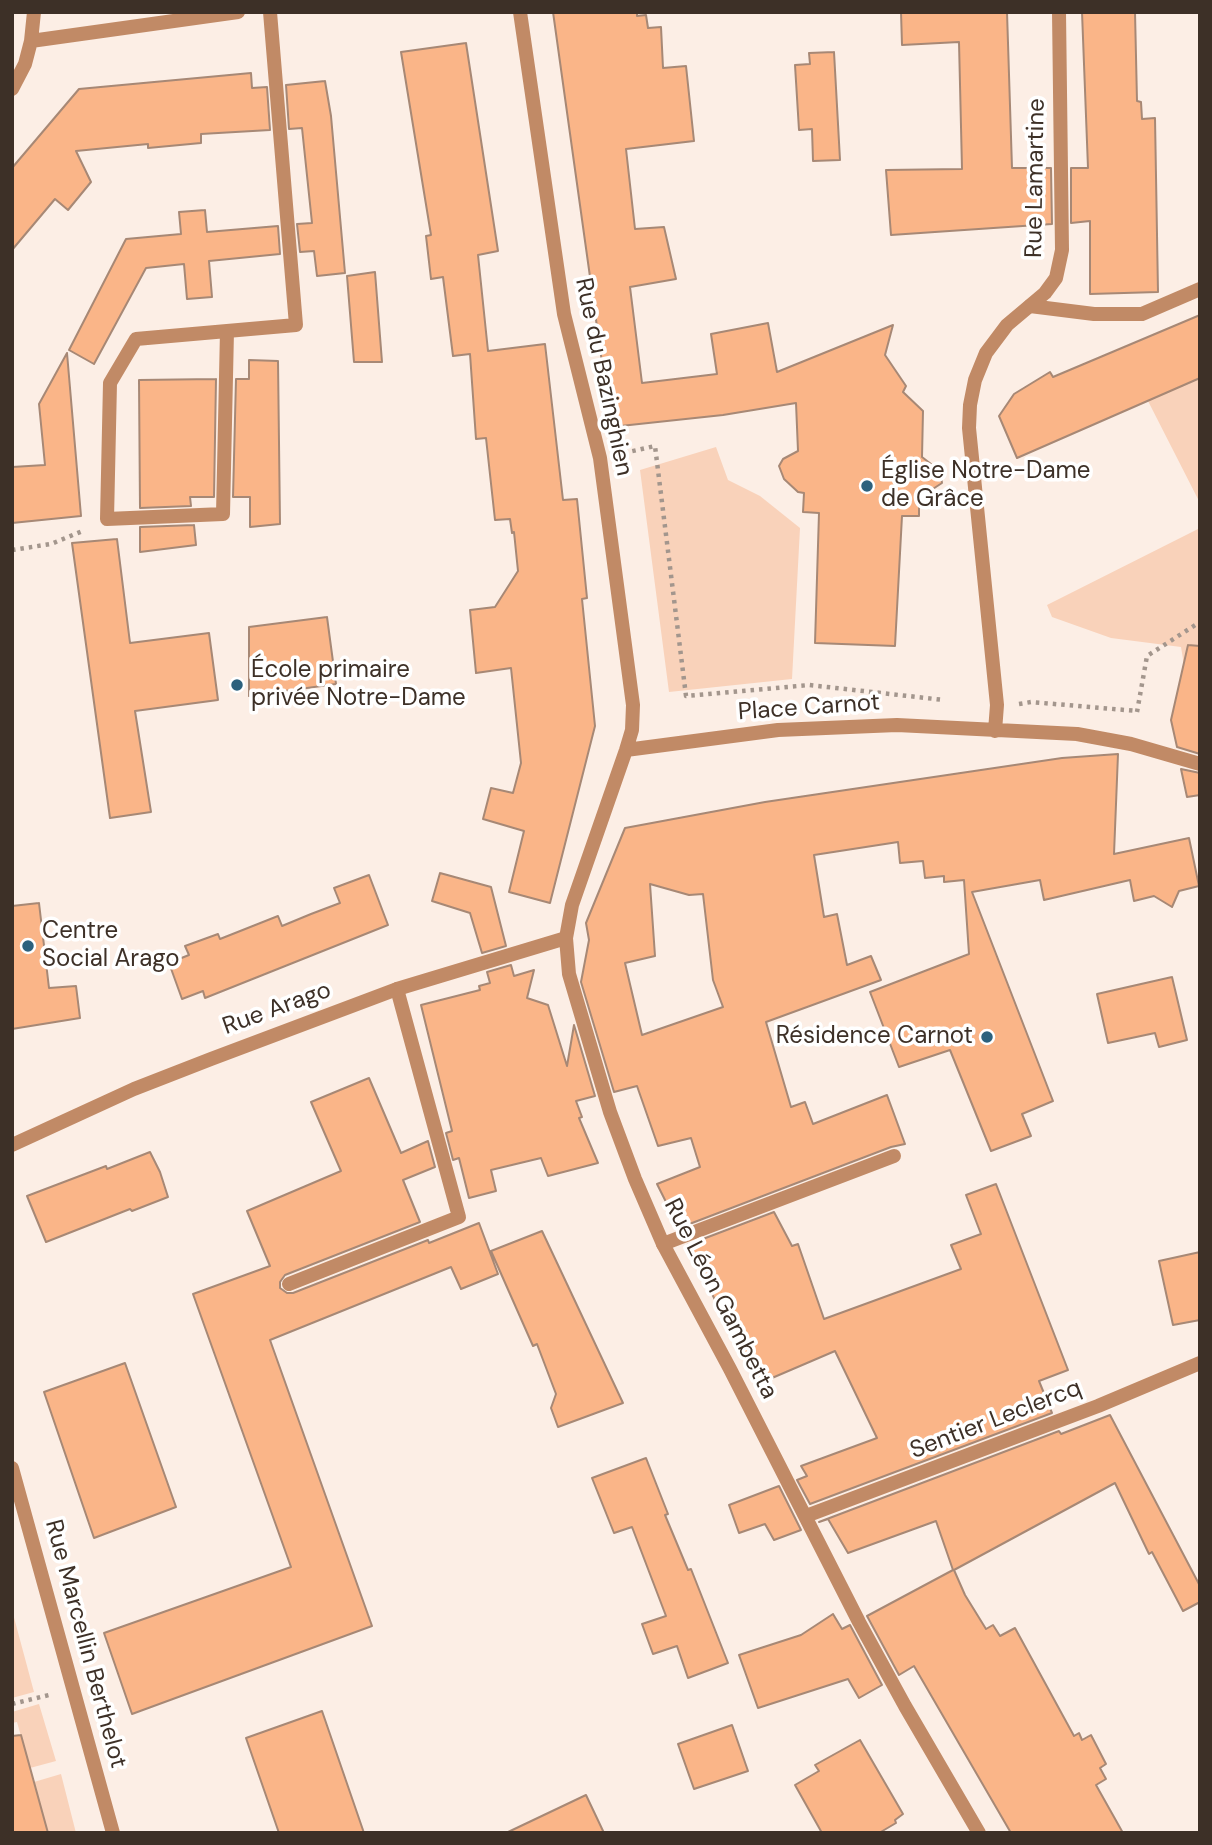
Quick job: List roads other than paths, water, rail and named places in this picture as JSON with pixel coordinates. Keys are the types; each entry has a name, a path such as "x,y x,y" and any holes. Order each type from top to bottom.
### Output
{"street":[{"path":"12,89 25,64 34,12"},
{"path":"31,41 238,12"},
{"path":"227,331 223,514 107,519 110,383 136,339 227,331 296,325 270,12"},
{"name":"Rue du Bazinghien","path":"520,12 564,314 600,458 633,705 632,730 626,750"},
{"name":"Rue Lamartine","path":"995,731 997,705 969,428 970,405 975,380 986,353 1007,325 1045,293 1056,278 1062,250 1059,12"},
{"path":"1030,306 1094,314 1142,314 1200,289"},
{"name":"Place Carnot","path":"626,750 778,730 897,724 1076,734 1131,744 1200,764"},
{"name":"Rue Léon Gambetta","path":"626,750 572,905 566,938 569,974 610,1112 663,1244 849,1603 979,1833"},
{"name":"Rue Arago","path":"12,1145 172,1074 397,989 566,938"},
{"path":"289,1283 459,1217 397,989"},
{"path":"663,1244 894,1156"},
{"name":"Sentier Leclercq","path":"806,1516 1098,1406 1200,1363"},
{"name":"Rue Marcellin Berthelot","path":"12,1468 114,1833"}],"place":[{"name":"Église Notre-Dame de Grâce","path":"867,486"},
{"name":"École primaire privée Notre-Dame","path":"237,685"},
{"name":"Centre Social Arago","path":"28,946"},
{"name":"Résidence Carnot","path":"987,1037"}]}
